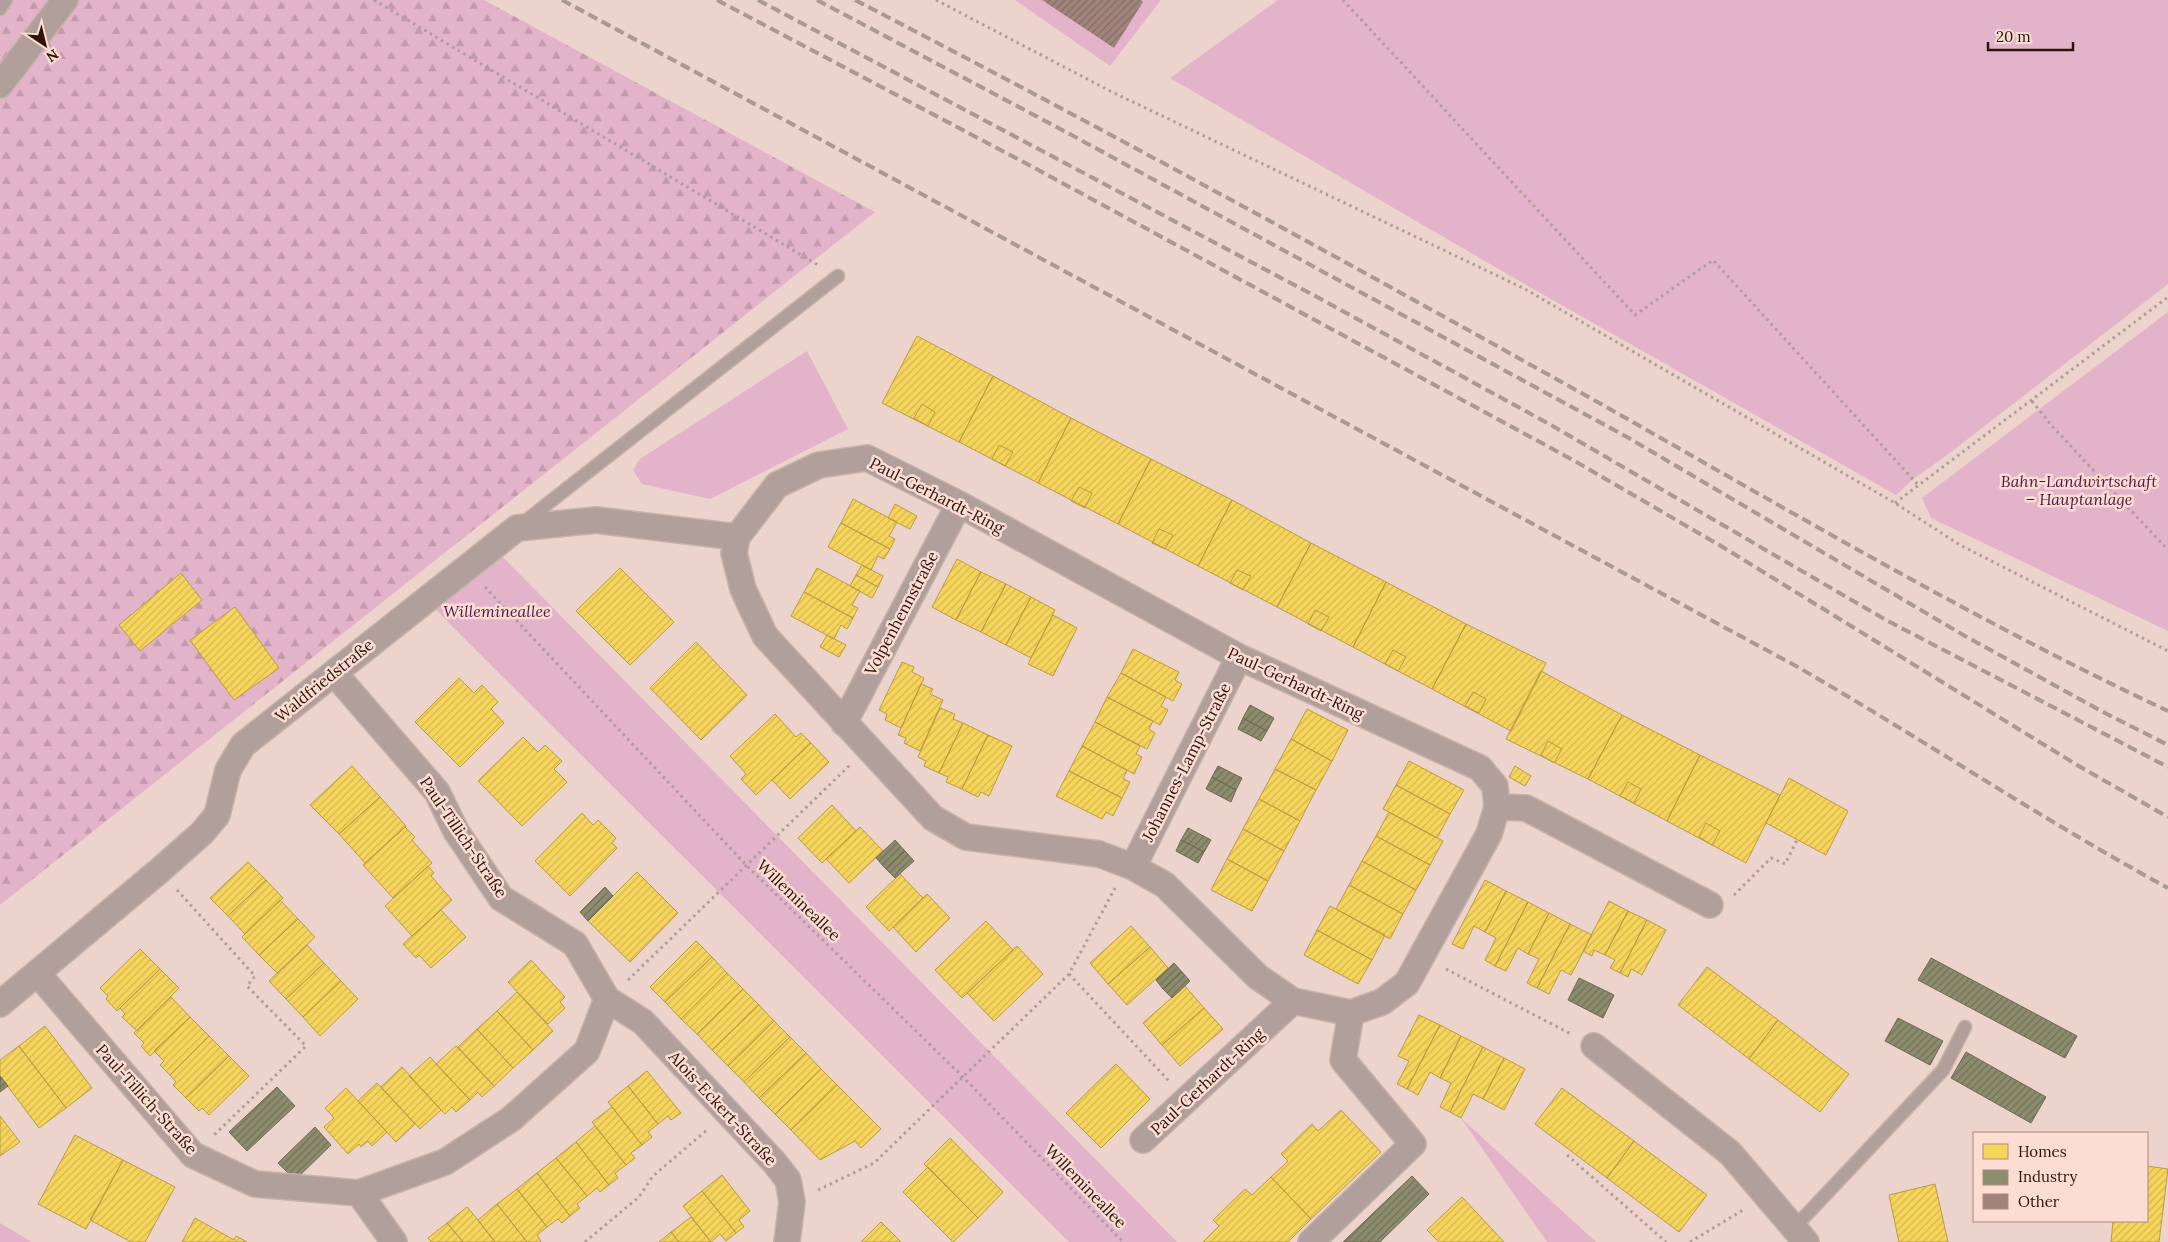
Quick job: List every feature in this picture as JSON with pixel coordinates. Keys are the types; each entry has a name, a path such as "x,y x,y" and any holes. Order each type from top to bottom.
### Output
{"street":[{"path":"0,85 65,0"},
{"name":"Paul-Gerhardt-Ring","path":"737,536 777,485 819,465 867,458 959,504 1240,657 1480,768 1495,786 1497,807 1489,834 1406,982 1382,1002 1351,1013"},
{"name":"Volpenhennstraße","path":"844,723 959,504"},
{"path":"517,528 596,520 737,536 734,553 743,589 765,636 933,818 966,837 1100,854 1133,866 1165,885 1258,977 1293,1001 1351,1013 1342,1060 1413,1144 1311,1242"},
{"name":"Waldfriedstraße","path":"0,1004 160,871 202,833 217,815 228,770 243,745 517,528"},
{"name":"Johannes-Lamp-Straße","path":"1133,866 1240,657"},
{"name":"Paul-Tillich-Straße","path":"38,974 193,1155 255,1184 359,1193 445,1162 511,1119 587,1051 607,999 575,944 501,898 456,831 437,792 334,673"},
{"path":"1497,807 1526,808 1710,905"},
{"name":"Alois-Eckert-Straße","path":"607,999 642,1022 774,1162 788,1180 792,1202 787,1242"},
{"name":"Paul-Gerhardt-Ring","path":"1143,1140 1293,1001"},
{"path":"1594,1046 1730,1153 1800,1235"},
{"path":"359,1193 394,1242"}],"lane":[{"path":"0,9 6,0"},
{"path":"517,528 838,276"},
{"path":"1800,1235 1943,1070 1965,1028"}],"path":[{"path":"374,0 838,276"},
{"path":"936,0 1112,92 1523,288 1895,503 1960,545 2168,652"},
{"path":"1343,0 1635,315 1713,260 1918,486"},
{"path":"1895,503 2168,297"},
{"path":"2032,401 2052,426 2168,550"},
{"name":"Willemineallee","path":"467,567 747,866 963,1077 1122,1242"},
{"path":"607,999 747,866 868,747"},
{"path":"1710,905 1721,908 1770,858 1785,864 1798,838"},
{"path":"792,1202 874,1163 1069,974 1113,890 1133,866"},
{"path":"160,871 255,976 247,986 306,1046 193,1155"},
{"path":"1421,956 1594,1046"},
{"path":"1069,974 1187,1101"},
{"path":"585,1242 639,1197 653,1176 727,1114"},
{"path":"1567,1155 1666,1242"},
{"path":"1690,1242 1748,1207"}],"green space":[{"path":"0,0 484,0 875,212 0,905"},
{"path":"1015,0 1161,0 1110,66"},
{"path":"1278,0 2168,0 2168,284 1912,480 1896,495 1521,282 1170,78"},
{"name":"Bahn-Landwirtschaft – Hauptanlage","path":"2168,312 2168,631 1931,518 1922,498"},
{"path":"807,351 848,429 710,499 642,484 633,470 640,459"},
{"name":"Willemineallee","path":"499,553 1177,1242 1069,1242 432,606"},
{"path":"1461,1118 1596,1242 1547,1242"},
{"path":"0,1223 32,1242 0,1242"}],"building: Homes":[{"path":"917,336 993,376 959,442 882,403"},
{"path":"993,376 1071,418 1038,483 959,442"},
{"path":"922,404 935,412 928,426 914,418"},
{"path":"1071,418 1151,459 1118,524 1038,483"},
{"path":"999,445 1013,452 1005,466 992,459"},
{"path":"1151,459 1232,500 1198,566 1118,524"},
{"path":"1079,487 1092,493 1085,508 1071,501"},
{"path":"853,499 897,522 889,536 895,539 890,549 841,523"},
{"path":"1232,500 1311,543 1277,607 1198,566"},
{"path":"895,504 917,516 910,529 888,518"},
{"path":"841,523 890,549 884,559 878,556 871,570 828,547"},
{"path":"1159,529 1173,535 1165,549 1152,543"},
{"path":"1311,543 1386,582 1353,647 1277,607"},
{"path":"957,559 981,572 956,620 932,607"},
{"path":"862,565 883,576 878,587 856,575"},
{"path":"620,568 674,622 630,665 576,611"},
{"path":"817,568 860,591 852,605 858,608 853,618 804,592"},
{"path":"1237,570 1251,576 1243,590 1230,583"},
{"path":"981,572 1006,584 981,632 956,620"},
{"path":"181,573 202,600 140,651 119,625"},
{"path":"856,575 878,587 872,598 850,586"},
{"path":"1386,582 1466,624 1432,689 1353,647"},
{"path":"1006,584 1031,597 1006,645 981,632"},
{"path":"804,592 853,618 847,629 841,625 834,639 791,616"},
{"path":"1031,597 1055,610 1031,658 1006,645"},
{"path":"235,607 279,668 234,700 190,640"},
{"path":"1315,610 1329,617 1321,631 1308,624"},
{"path":"1053,615 1077,628 1053,676 1028,664"},
{"path":"1466,624 1546,663 1511,731 1432,689"},
{"path":"827,635 846,645 839,657 820,647"},
{"path":"696,642 747,695 701,740 650,688"},
{"path":"1133,649 1179,672 1175,680 1182,684 1173,701 1121,673"},
{"path":"1393,650 1406,657 1398,671 1385,664"},
{"path":"902,662 914,667 912,672 924,678 901,728 885,720 887,714 879,710"},
{"path":"1541,671 1622,715 1588,779 1506,739"},
{"path":"1121,673 1166,697 1161,706 1168,710 1160,725 1107,697"},
{"path":"459,678 474,693 482,685 498,702 491,709 504,723 460,767 415,722"},
{"path":"921,684 933,689 930,694 943,700 920,751 904,743 906,738 898,735"},
{"path":"1473,692 1486,699 1479,713 1465,706"},
{"path":"1107,697 1153,721 1149,729 1155,733 1147,749 1095,722"},
{"path":"940,708 955,714 953,719 963,723 939,773 924,766 926,761 918,757"},
{"path":"1307,709 1348,730 1332,761 1291,739"},
{"path":"775,714 796,737 801,733 811,743 756,795 741,779 746,774 730,756"},
{"path":"1622,715 1700,755 1667,821 1588,779"},
{"path":"1095,722 1140,746 1136,754 1142,757 1134,774 1082,746"},
{"path":"963,723 988,735 962,789 946,782 948,777 939,773"},
{"path":"988,735 1012,746 989,796 981,792 978,797 962,789"},
{"path":"523,737 538,752 545,745 562,761 554,769 567,782 522,826 478,781"},
{"path":"1291,739 1332,761 1316,790 1275,769"},
{"path":"1548,741 1562,749 1554,763 1541,755"},
{"path":"811,743 829,762 790,799 772,780"},
{"path":"1082,746 1127,770 1123,779 1130,782 1122,798 1069,771"},
{"path":"1700,755 1780,795 1746,863 1667,821"},
{"path":"1409,761 1464,790 1450,814 1396,785"},
{"path":"352,766 380,797 339,834 310,805"},
{"path":"1515,766 1531,776 1525,786 1509,777"},
{"path":"1275,769 1316,790 1300,821 1259,799"},
{"path":"1069,771 1122,798 1113,816 1106,812 1102,819 1056,796"},
{"path":"1789,778 1848,811 1826,855 1766,823"},
{"path":"1628,782 1641,789 1634,803 1620,796"},
{"path":"1396,785 1450,814 1437,838 1383,809"},
{"path":"380,797 406,826 365,863 339,834"},
{"path":"1259,799 1300,821 1284,851 1243,829"},
{"path":"832,805 856,831 822,863 798,838"},
{"path":"1389,812 1443,841 1430,865 1376,836"},
{"path":"582,813 593,825 598,820 616,838 612,843 617,848 570,896 535,861"},
{"path":"1706,823 1720,831 1712,845 1699,837"},
{"path":"405,827 415,837 412,840 432,863 393,898 363,865"},
{"path":"860,827 883,851 849,883 826,859"},
{"path":"1243,829 1284,851 1268,881 1227,859"},
{"path":"1376,836 1430,865 1416,890 1362,861"},
{"path":"1227,859 1268,881 1252,911 1211,890"},
{"path":"1362,861 1416,890 1403,914 1349,885"},
{"path":"248,862 266,880 228,916 210,898"},
{"path":"428,866 434,873 431,876 452,900 412,936 385,906"},
{"path":"637,872 678,913 630,962 588,921"},
{"path":"900,874 923,898 889,931 866,907"},
{"path":"266,880 283,898 245,934 228,916"},
{"path":"1485,880 1506,891 1485,932 1474,926 1463,949 1452,944"},
{"path":"1349,885 1403,914 1390,939 1336,909"},
{"path":"1506,891 1528,902 1495,966 1485,960 1496,938 1485,932"},
{"path":"927,894 950,918 916,952 893,927"},
{"path":"280,900 298,919 259,955 242,937"},
{"path":"1609,901 1628,911 1605,955 1594,950 1592,956 1583,951"},
{"path":"1528,902 1549,913 1528,954 1518,948 1506,971 1495,966"},
{"path":"1330,906 1385,935 1372,960 1317,930"},
{"path":"441,910 466,937 431,968 419,955 416,958 403,944"},
{"path":"1628,911 1647,920 1620,973 1610,968 1615,960 1605,955"},
{"path":"1549,913 1570,924 1537,988 1527,983 1539,959 1528,954"},
{"path":"298,919 315,937 277,973 259,955"},
{"path":"1647,920 1666,930 1642,975 1631,969 1628,977 1620,973"},
{"path":"986,921 1013,950 962,998 935,970"},
{"path":"1570,924 1592,935 1571,975 1561,970 1549,994 1537,988"},
{"path":"1131,926 1150,947 1108,984 1090,963"},
{"path":"1317,930 1372,960 1358,984 1304,955"},
{"path":"696,941 712,957 665,1002 650,987"},
{"path":"307,945 324,963 286,999 269,981"},
{"path":"1017,946 1043,974 994,1021 967,993"},
{"path":"1150,947 1168,968 1127,1005 1108,984"},
{"path":"140,949 160,969 117,1011 106,999 108,996 100,988"},
{"path":"712,957 727,973 681,1019 665,1002"},
{"path":"531,960 565,997 560,1002 565,1008 548,1024 508,982"},
{"path":"324,963 341,981 303,1017 286,999"},
{"path":"1707,967 1778,1020 1749,1059 1678,1005"},
{"path":"160,969 179,988 137,1031 122,1017 125,1014 120,1008"},
{"path":"727,973 743,989 697,1034 681,1019"},
{"path":"341,981 358,999 320,1036 303,1017"},
{"path":"1185,986 1204,1008 1162,1045 1143,1023"},
{"path":"743,989 759,1005 712,1050 697,1034"},
{"path":"517,992 553,1031 533,1050 497,1011"},
{"path":"171,997 190,1017 150,1056 141,1046 144,1043 134,1033"},
{"path":"759,1005 774,1021 728,1066 712,1050"},
{"path":"1204,1008 1223,1029 1180,1066 1162,1045"},
{"path":"497,1011 533,1050 513,1068 477,1029"},
{"path":"1419,1015 1440,1025 1407,1089 1397,1084 1409,1061 1398,1056"},
{"path":"190,1017 209,1036 170,1075 160,1065 164,1061 154,1051"},
{"path":"1778,1020 1849,1074 1820,1112 1749,1059"},
{"path":"774,1021 790,1037 744,1082 728,1066"},
{"path":"1440,1025 1461,1036 1440,1078 1430,1072 1418,1095 1407,1089"},
{"path":"45,1026 92,1088 66,1108 19,1046"},
{"path":"477,1029 513,1068 494,1086 458,1047"},
{"path":"209,1036 229,1056 186,1098 173,1085 176,1082 170,1075"},
{"path":"1461,1036 1483,1047 1450,1112 1440,1107 1451,1083 1440,1078"},
{"path":"790,1037 806,1053 759,1098 744,1082"},
{"path":"19,1046 66,1108 39,1128 0,1076 0,1060"},
{"path":"456,1046 494,1086 482,1097 478,1092 470,1100 436,1064"},
{"path":"1483,1047 1504,1058 1483,1099 1473,1094 1461,1118 1450,1112"},
{"path":"806,1053 821,1069 775,1114 759,1098"},
{"path":"229,1056 249,1076 209,1115 202,1108 199,1111 186,1098"},
{"path":"430,1057 470,1100 456,1112 452,1107 445,1114 409,1076"},
{"path":"1504,1058 1525,1069 1504,1110 1483,1099"},
{"path":"1116,1064 1150,1099 1101,1148 1066,1113"},
{"path":"402,1067 441,1110 420,1129 381,1087"},
{"path":"821,1069 837,1085 791,1130 775,1114"},
{"path":"647,1071 681,1113 671,1120 668,1116 658,1124 628,1086"},
{"path":"377,1083 415,1124 396,1142 358,1101"},
{"path":"837,1085 881,1129 861,1148 855,1141 820,1160 791,1130"},
{"path":"628,1086 658,1124 648,1132 652,1137 642,1145 608,1102"},
{"path":"346,1088 387,1132 372,1146 368,1141 361,1147 359,1144 348,1154 324,1127 334,1118 325,1108"},
{"path":"1562,1088 1634,1141 1607,1178 1535,1124"},
{"path":"612,1107 642,1145 631,1153 635,1158 626,1165 592,1122"},
{"path":"1341,1110 1381,1152 1311,1219 1271,1177 1288,1161 1281,1154 1312,1124 1318,1131"},
{"path":"0,1116 20,1142 0,1156"},
{"path":"595,1126 626,1165 615,1173 618,1178 609,1185 576,1142"},
{"path":"75,1135 123,1160 86,1229 38,1204"},
{"path":"950,1138 1003,1192 978,1218 924,1164"},
{"path":"1634,1141 1707,1195 1679,1232 1607,1178"},
{"path":"576,1142 609,1185 600,1192 597,1188 587,1196 556,1158"},
{"path":"556,1158 587,1196 577,1204 580,1208 570,1216 537,1173"},
{"path":"123,1160 175,1187 145,1242 131,1242 90,1220"},
{"path":"2148,1166 2168,1169 2159,1242 2111,1242 2113,1222 2148,1222"},
{"path":"928,1167 978,1218 953,1242 903,1192"},
{"path":"537,1173 570,1216 562,1223 558,1219 547,1227 517,1189"},
{"path":"722,1175 750,1211 739,1220 744,1227 736,1233 702,1191"},
{"path":"1271,1177 1311,1219 1288,1242 1203,1242 1219,1226 1213,1220 1245,1189 1252,1195"},
{"path":"1935,1184 1948,1242 1899,1242 1889,1195"},
{"path":"517,1189 547,1227 537,1235 540,1242 527,1242 497,1204"},
{"path":"702,1191 736,1233 726,1241 720,1234 711,1242 683,1206"},
{"path":"1462,1197 1504,1242 1439,1242 1427,1230"},
{"path":"497,1204 527,1242 495,1242 478,1220"},
{"path":"467,1207 495,1242 463,1242 447,1223"},
{"path":"691,1217 711,1242 679,1242 671,1232"},
{"path":"195,1218 234,1240 236,1236 247,1242 182,1242"},
{"path":"881,1222 901,1242 861,1242"},
{"path":"447,1223 463,1242 431,1242 428,1238"},
{"path":"671,1232 679,1242 659,1242"}],"building: Industry":[{"path":"1250,705 1274,718 1267,731 1243,718"},
{"path":"1243,718 1267,731 1261,741 1238,729"},
{"path":"1218,766 1242,778 1236,790 1212,777"},
{"path":"1212,777 1236,790 1231,802 1206,789"},
{"path":"1188,828 1211,840 1204,852 1181,840"},
{"path":"895,840 905,851 886,869 876,858"},
{"path":"1181,840 1204,852 1198,863 1176,851"},
{"path":"905,851 914,861 895,878 886,869"},
{"path":"605,887 613,896 588,921 580,912"},
{"path":"1931,958 2077,1036 2065,1058 1918,980"},
{"path":"1174,963 1182,972 1163,989 1156,980"},
{"path":"1182,972 1190,981 1172,998 1163,989"},
{"path":"1579,978 1614,995 1603,1018 1568,1000"},
{"path":"1898,1018 1943,1041 1930,1065 1885,1041"},
{"path":"1966,1052 2046,1097 2031,1123 1951,1078"},
{"path":"0,1076 8,1086 0,1092"},
{"path":"277,1087 295,1106 247,1151 229,1132"},
{"path":"315,1127 331,1145 295,1180 278,1163"},
{"path":"1412,1176 1429,1194 1380,1242 1343,1242"}],"building: Other":[{"path":"1042,0 1141,0 1143,2 1114,48"}],"railway":[{"path":"562,0 1796,666 2027,806 2168,888"},
{"path":"717,0 1029,165 1573,460 1721,546 2077,765 2168,817"},
{"path":"758,0 1317,297 1551,425 1886,620 2168,767"},
{"path":"817,0 1066,132 1627,437 1965,636 2105,713 2168,745"},
{"path":"855,0 1323,250 1953,602 2024,640 2168,711"}]}
